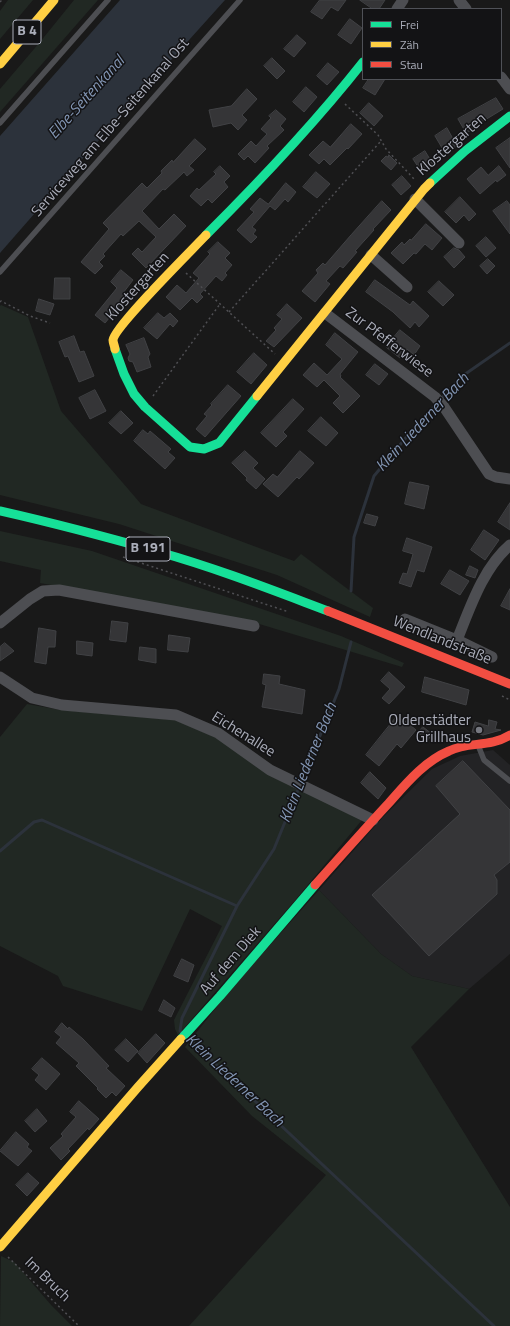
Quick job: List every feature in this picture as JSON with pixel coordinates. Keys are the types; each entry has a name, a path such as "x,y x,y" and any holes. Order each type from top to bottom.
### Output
{"main road":[{"name":"B 4","path":"0,64 54,0"},
{"name":"Klostergarten","path":"362,63 336,96 257,184 177,265 117,331 113,340 116,353 134,394 145,407 190,447 204,449 219,443 285,363 415,199 465,150 510,116"},
{"name":"Wendlandstraße","path":"0,511 64,526 160,552 251,582 364,624 510,684"},
{"name":"Auf dem Diek","path":"3,1250 184,1035 372,820 420,769 448,751 463,746 488,744 502,740 510,735"}],"street":[{"path":"502,78 510,89"},
{"name":"Klostergarten","path":"415,199 459,243"},
{"path":"371,255 407,287"},
{"name":"Zur Pfefferwiese","path":"325,313 435,397 444,407 489,474 496,477 510,479"},
{"path":"457,640 478,590 491,567 510,545"},
{"path":"0,623 36,595 43,592 59,590 254,626"},
{"path":"405,619 492,656"},
{"name":"Eichenallee","path":"0,677 32,698 62,706 176,715 218,733 270,770 372,820"}],"lane":[{"path":"0,123 108,0"},
{"name":"Serviceweg am Elbe-Seitenkanal Ost","path":"0,272 240,0"},
{"path":"478,744 484,760 510,781"}],"path":[{"path":"336,96 378,135 386,149 424,189"},
{"path":"229,312 381,141"},
{"path":"177,265 285,363"},
{"path":"0,302 1,301 30,316 50,323"},
{"path":"145,407 220,304"},
{"path":"123,557 294,613"},
{"name":"Im Bruch","path":"3,1250 79,1326"}],"shaded area":[{"path":"8,0 33,0 0,39 0,11"},
{"path":"74,0 98,0 0,112 0,89"},
{"path":"1,305 28,317 61,411 141,504 294,561 301,554 373,608 370,617 277,575 119,524 0,495"},
{"path":"0,531 92,551 341,636 404,663 402,667 256,623 40,583 41,570 0,561"},
{"path":"27,704 61,710 176,720 217,738 362,820 297,898 178,1035 175,1029 174,1020 222,926 190,909 142,1011 63,986 58,976 0,946 0,737"},
{"path":"493,750 510,765 510,954 469,989 412,976 381,954 319,890 382,818 432,769 460,756"},
{"path":"319,890 381,954 412,976 469,989 411,1047 510,1207 510,1326 189,1326 326,1175 252,1116 185,1047 230,990"},
{"path":"1,1256 14,1262 52,1306 72,1326 0,1326"}],"water":[{"name":"Elbe-Seitenkanal","path":"120,0 225,0 0,253 0,136"}],"building":[{"path":"320,0 346,0 338,11 331,7 322,19 311,12"},
{"path":"360,0 385,0 380,8 372,8"},
{"path":"350,19 362,28 351,44 338,35"},
{"path":"297,35 306,43 294,57 284,49"},
{"path":"272,58 285,71 277,79 264,66"},
{"path":"328,63 339,72 327,85 317,76"},
{"path":"368,80 384,80 375,95 363,88"},
{"path":"306,87 317,97 304,112 293,102"},
{"path":"247,89 257,99 242,115 247,120 238,130 231,123 213,127 209,110 231,106"},
{"path":"496,98 503,109 480,123 481,125 466,133 458,119"},
{"path":"369,103 383,116 374,126 360,113"},
{"path":"276,110 286,119 280,126 284,130 267,146 269,148 255,163 248,156 244,160 238,154 251,141 256,146 267,134 261,129 271,118 269,116"},
{"path":"351,124 362,134 330,165 324,159 319,164 309,155 323,141 330,147"},
{"path":"447,128 457,146 445,153 435,136"},
{"path":"510,138 510,168 496,148"},
{"path":"195,139 206,149 189,166 194,170 187,176 184,172 165,190 163,189 142,211 159,229 174,214 186,226 146,268 132,254 138,248 142,252 156,237 139,221 123,236 121,234 103,254 105,256 99,262 103,266 95,274 81,262 109,229 103,223 142,183 147,188 162,173 161,171 172,160 173,162"},
{"path":"425,151 434,166 422,173 413,159"},
{"path":"389,155 397,163 391,170 381,161"},
{"path":"220,166 230,176 224,182 228,187 212,203 208,199 201,206 190,196 197,188 199,190 216,174 214,172"},
{"path":"499,166 506,175 497,182 496,180 480,194 467,179 481,167 488,175"},
{"path":"316,172 330,184 317,198 303,187"},
{"path":"402,176 411,186 401,195 392,185"},
{"path":"286,183 296,192 288,202 285,199 275,210 270,206 252,227 256,230 253,234 257,237 251,243 237,230 254,212 250,209 260,198 268,204"},
{"path":"460,197 476,214 469,221 464,215 456,223 445,212"},
{"path":"382,201 391,210 373,229 374,230 355,251 357,252 343,268 340,266 326,281 330,284 315,302 302,291 318,273 316,270 323,263 325,265"},
{"path":"507,201 510,205 510,234 493,211"},
{"path":"426,224 442,238 432,250 425,244 416,254 414,253 403,264 391,253 402,242 404,245 410,239 411,240"},
{"path":"486,237 496,248 486,257 476,246"},
{"path":"218,242 230,253 225,258 232,265 225,273 227,275 222,281 216,276 200,294 203,297 197,303 192,298 180,310 166,297 177,285 186,293 199,278 193,273 210,254 208,252"},
{"path":"454,248 459,250 465,257 454,268 444,257"},
{"path":"488,259 495,266 487,274 480,266"},
{"path":"121,270 133,280 123,293 132,300 124,300 105,323 95,315 117,288 111,282"},
{"path":"55,278 70,278 70,299 54,299"},
{"path":"375,280 410,305 413,301 429,316 419,327 415,322 410,328 393,312 366,292"},
{"path":"439,281 454,295 443,306 428,292"},
{"path":"39,299 54,304 50,315 36,311"},
{"path":"287,304 302,318 274,347 266,341 276,330 274,328 282,319 277,315"},
{"path":"158,313 164,318 170,313 178,321 173,327 170,324 157,339 144,328"},
{"path":"400,330 420,346 414,355 407,349 400,358 386,347"},
{"path":"335,333 358,352 340,374 340,377 360,396 343,413 333,403 340,396 324,380 317,387 303,375 314,363 327,375 342,359 326,345"},
{"path":"74,336 80,352 84,351 94,376 79,382 68,356 65,357 59,342"},
{"path":"144,338 150,354 148,357 151,367 137,372 133,362 129,361 128,358 130,354 126,345"},
{"path":"254,353 267,365 251,384 237,372"},
{"path":"375,364 388,374 379,385 366,375"},
{"path":"228,385 241,396 205,437 196,429 207,416 204,414 212,405 211,404"},
{"path":"95,390 106,411 90,419 79,398"},
{"path":"293,399 304,409 283,432 287,436 276,447 261,433"},
{"path":"121,411 133,423 121,434 109,423"},
{"path":"321,417 338,433 326,446 308,431"},
{"path":"143,430 148,434 150,431 171,449 168,452 175,458 165,469 134,441"},
{"path":"245,451 258,463 253,468 265,479 256,489 246,480 247,478 232,463"},
{"path":"300,451 314,463 299,479 297,477 278,497 263,484 273,474 277,477"},
{"path":"410,482 429,486 424,509 405,504"},
{"path":"510,503 510,530 498,522"},
{"path":"367,514 378,517 375,526 364,523"},
{"path":"484,530 499,540 485,560 471,550"},
{"path":"407,538 432,547 424,572 417,570 411,587 399,583 403,573 407,574 413,554 403,551"},
{"path":"470,566 478,570 475,578 466,575"},
{"path":"450,570 469,581 460,595 441,584"},
{"path":"510,589 510,610 501,606"},
{"path":"112,621 128,623 126,642 110,640"},
{"path":"39,628 56,631 55,647 48,647 46,664 35,662"},
{"path":"169,635 190,638 188,652 168,650"},
{"path":"77,641 93,643 92,656 77,654"},
{"path":"5,643 14,651 0,661 0,647"},
{"path":"140,647 156,649 156,663 139,660"},
{"path":"389,672 405,687 389,704 382,698 390,689 381,681"},
{"path":"264,674 280,676 279,684 305,690 302,714 262,707 266,685 263,684"},
{"path":"425,677 469,690 466,705 422,692"},
{"path":"398,715 416,730 401,748 397,744 379,766 366,755"},
{"path":"489,720 497,722 495,729 501,730 483,735 472,732 475,722 488,726"},
{"path":"423,727 432,734 428,740 418,733"},
{"path":"463,761 510,810 510,862 494,875 497,880 497,894 429,956 372,895 460,814 436,786"},
{"path":"370,772 386,788 378,799 361,783"},
{"path":"182,959 194,965 188,982 174,976"},
{"path":"164,1000 175,1008 171,1017 159,1011"},
{"path":"62,1023 83,1039 109,1066 106,1068 125,1086 116,1096 112,1092 106,1098 76,1066 79,1063 56,1043 61,1037 55,1032"},
{"path":"156,1034 165,1043 147,1063 138,1053"},
{"path":"126,1039 138,1051 128,1062 115,1050"},
{"path":"42,1058 60,1074 46,1090 35,1080 39,1075 32,1069"},
{"path":"79,1101 99,1119 68,1149 70,1151 61,1160 50,1148 63,1136 61,1134 76,1117 70,1112"},
{"path":"37,1109 47,1121 35,1132 25,1121"},
{"path":"16,1132 29,1144 27,1147 32,1151 18,1166 0,1151"},
{"path":"28,1173 39,1183 27,1196 16,1185"}],"waterway":[{"name":"Klein Liederner Bach","path":"351,591 354,537 374,476 409,434 461,377 510,343"},
{"name":"Klein Liederner Bach","path":"181,1032 182,1018 237,906 274,849 339,689 351,642"},
{"path":"0,851 34,822 42,820 237,906"},
{"name":"Klein Liederner Bach","path":"188,1038 494,1326"}],"traffic: fast":[{"path":"206,235 287,151 362,63"},
{"path":"430,183 465,151 510,116"},
{"path":"115,349 124,374 134,394 145,407 190,447 204,449 219,443 257,396"},
{"path":"0,511 80,530 180,558 328,611"},
{"path":"181,1039 315,885"}],"traffic: slow":[{"path":"0,64 54,0"},
{"path":"257,396 430,183"},
{"path":"115,349 113,340 126,320 206,235"},
{"path":"0,1247 181,1039"}],"traffic: jam":[{"path":"328,611 510,684"},
{"path":"315,885 408,782 431,761 457,748 494,742 510,735"}],"place":[{"name":"Oldenstädter Grillhaus","path":"479,730"}]}
